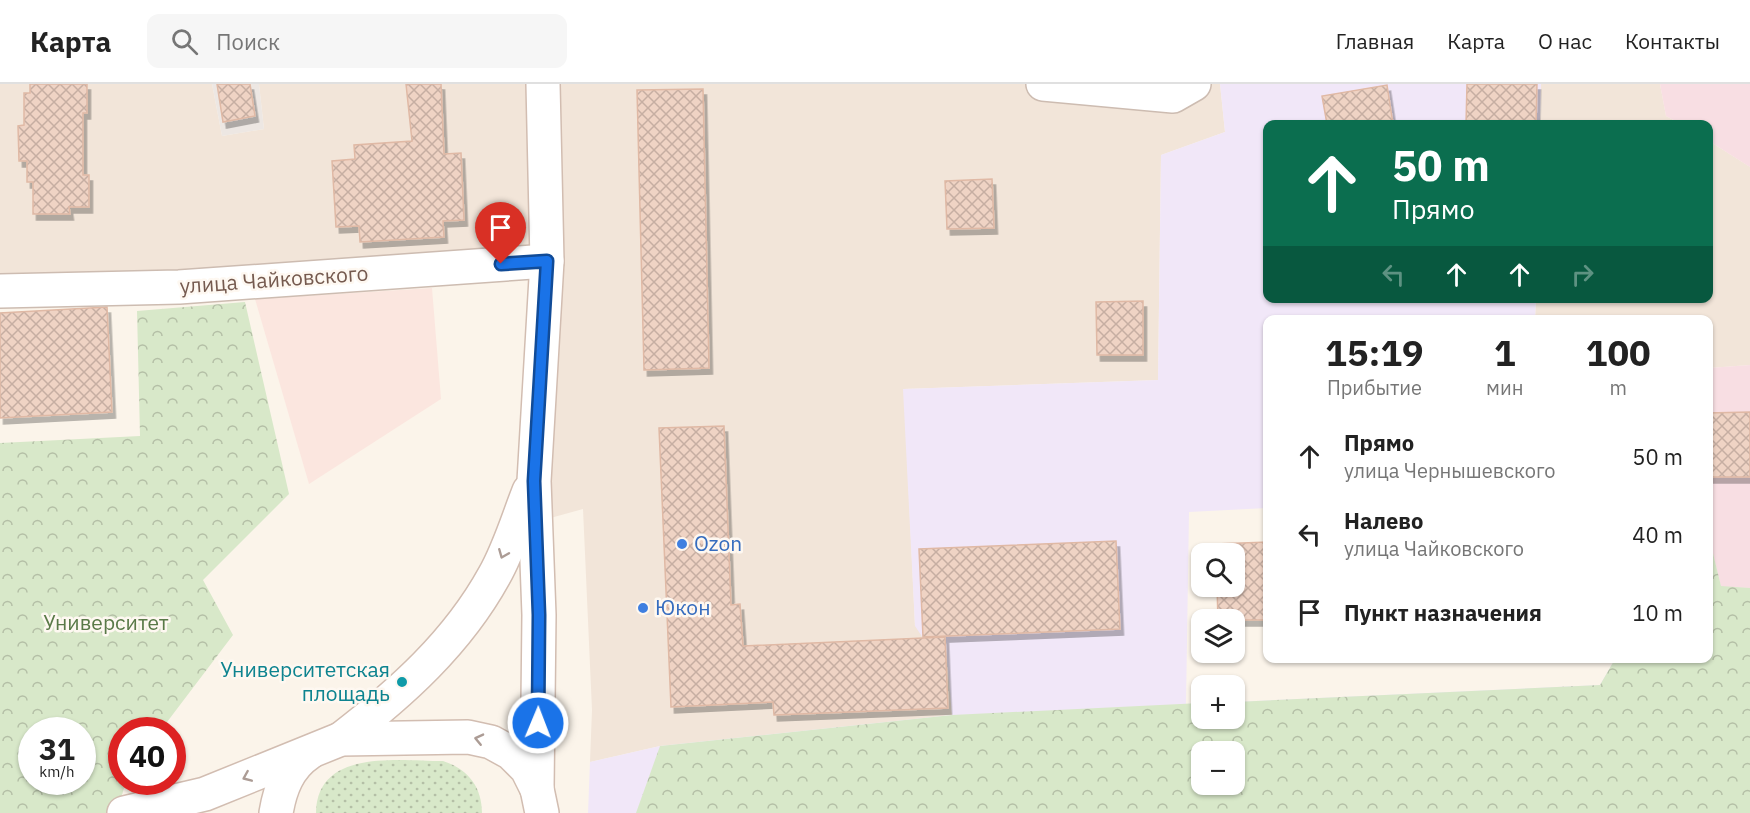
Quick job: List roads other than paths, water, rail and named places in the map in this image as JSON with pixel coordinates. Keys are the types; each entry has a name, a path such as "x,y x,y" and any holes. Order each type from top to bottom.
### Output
{"street":[{"path":"539,801 539,615 534,481 547,261 543,84"},
{"path":"1043,84 1173,96 1194,84"},
{"name":"улица Чайковского","path":"0,291 179,286 547,261"},
{"path":"276,813 280,792 289,773 303,758 331,743 378,711 426,668 470,616 495,574 534,481"},
{"path":"124,813 205,794 331,743 468,737 491,742 511,753 527,769 539,801"}],"place":[{"name":"Ozon","path":"682,544"},
{"name":"Юкон","path":"643,608"},
{"name":"Университетская площадь","path":"402,682"}],"park label":[{"name":"Университет","path":"106,623"}]}
